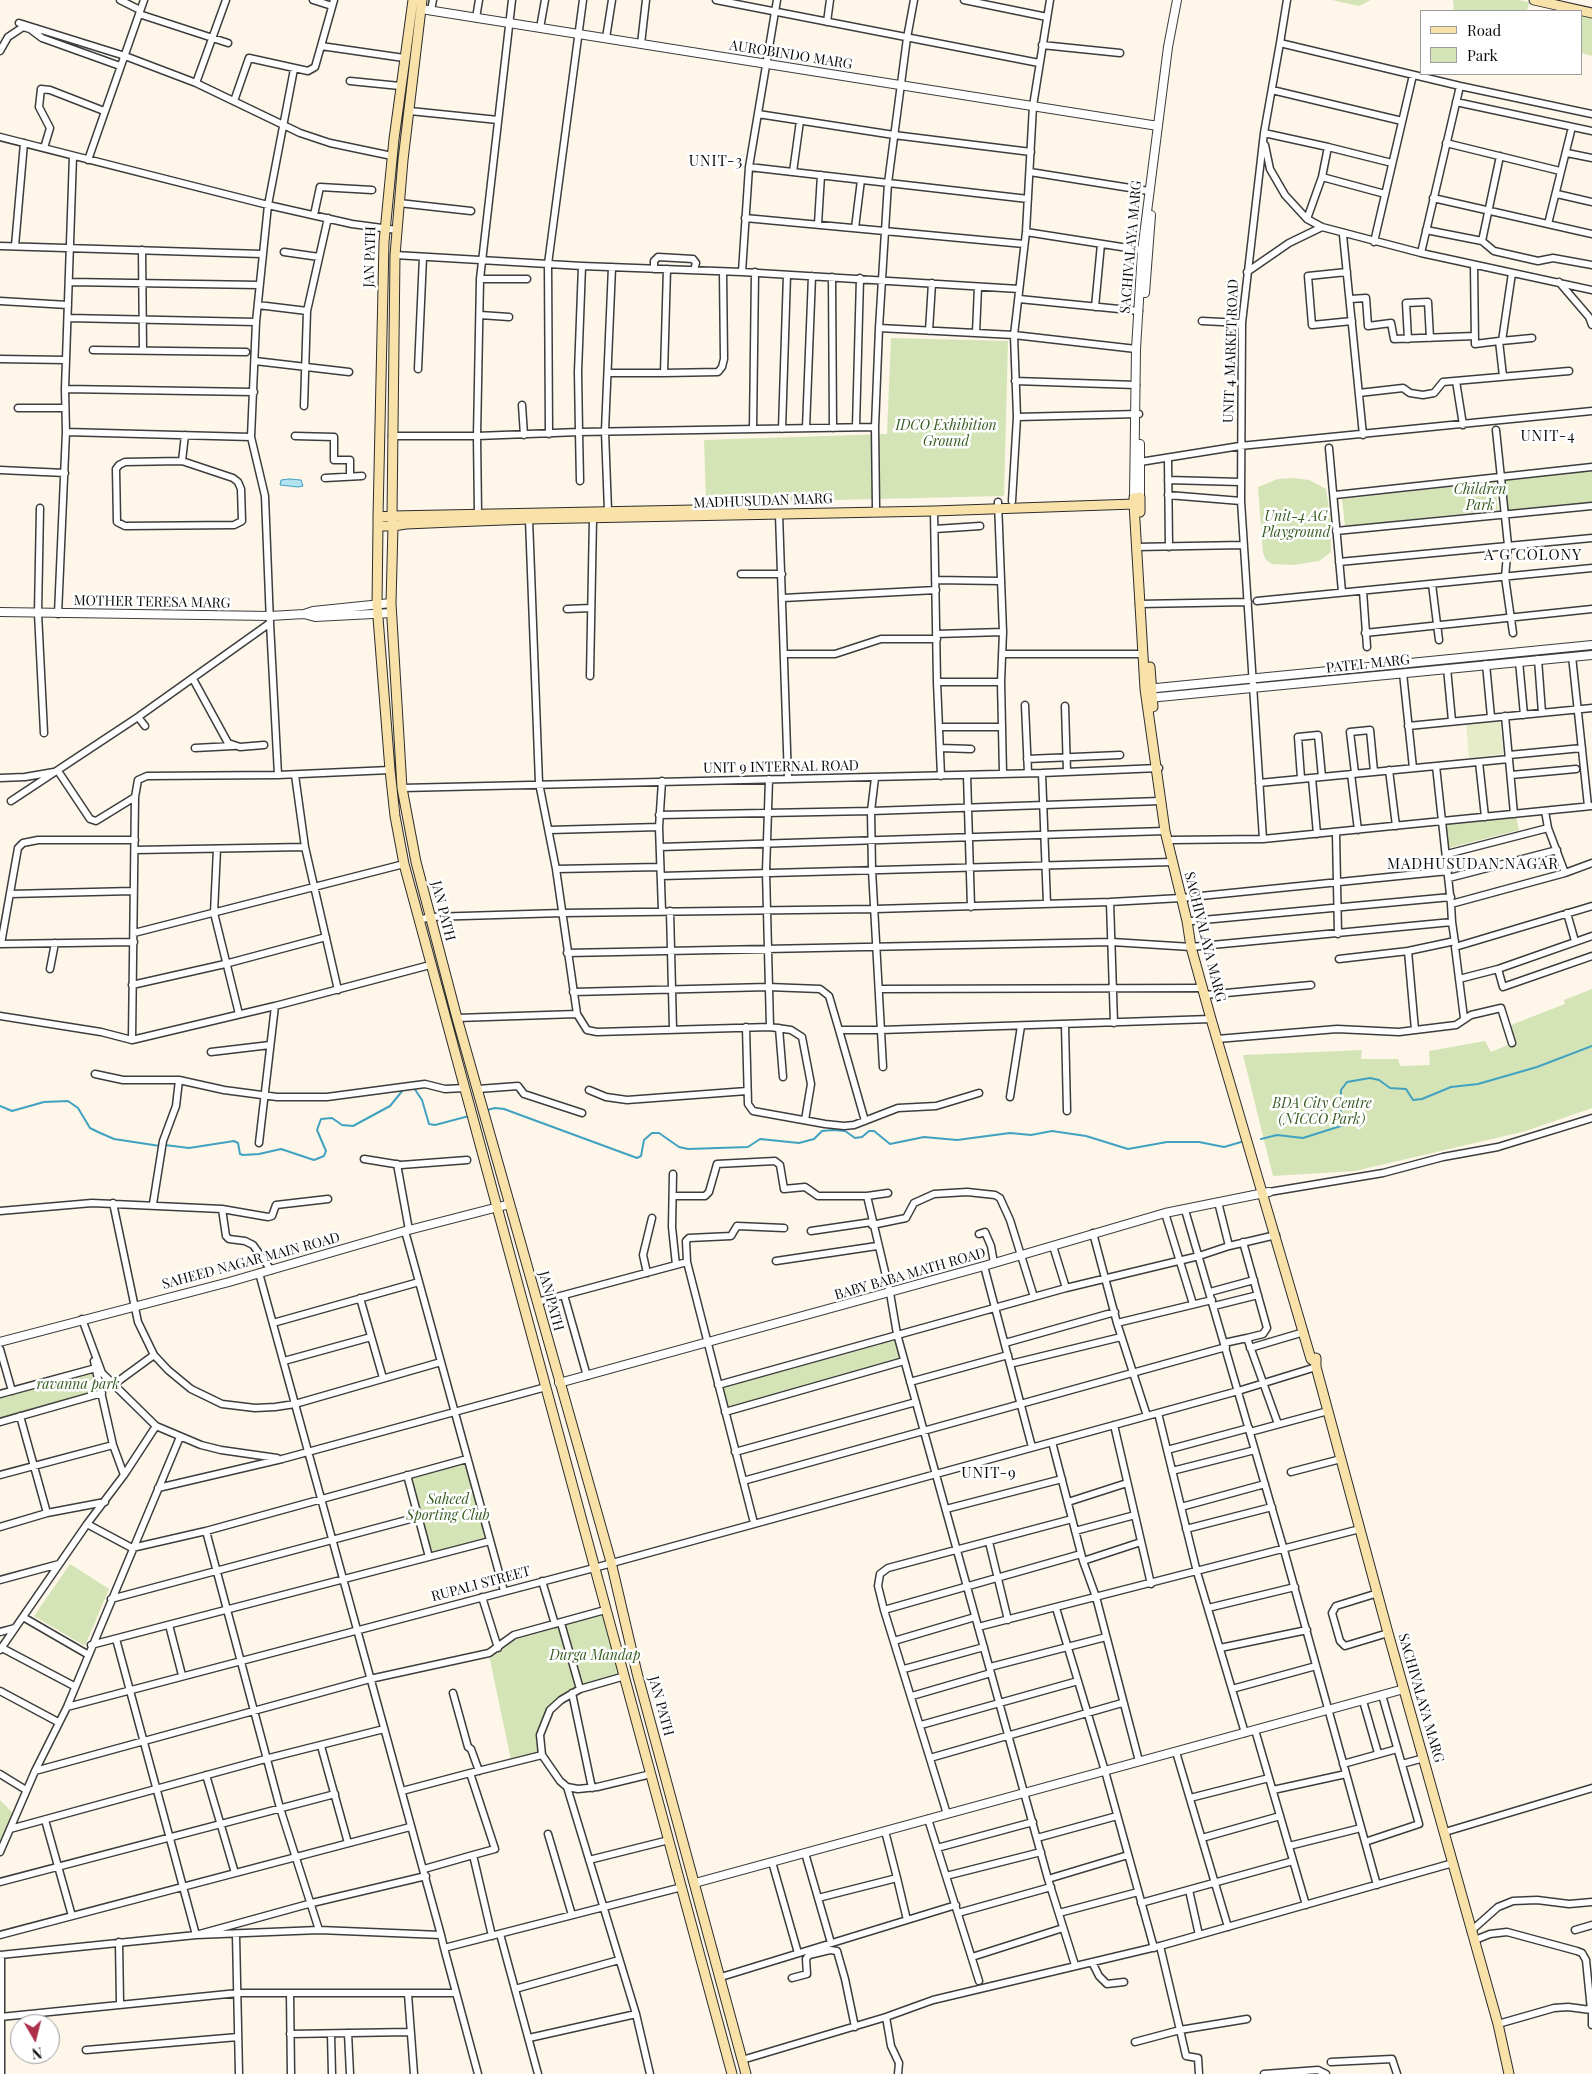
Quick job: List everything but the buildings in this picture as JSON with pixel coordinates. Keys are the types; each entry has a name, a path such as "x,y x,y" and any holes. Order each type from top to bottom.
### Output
{"main road":[{"name":"JAN PATH","path":"413,0 400,86 385,230 378,521 378,610 395,816 404,864 430,965 475,1122 605,1610 625,1676 732,2074"},
{"path":"1534,0 1579,10"},
{"name":"JAN PATH","path":"425,6 410,111 395,255 391,608 402,788 406,819 457,1018 483,1104 536,1302 611,1562 638,1673 746,2074"},
{"name":"MADHUSUDAN MARG","path":"392,521 934,511 1012,501 1137,500"},
{"name":"MADHUSUDAN MARG","path":"392,521 478,514 936,507 1137,500"},
{"name":"SACHIVALAYA MARG","path":"1137,500 1143,654 1149,693"},
{"path":"378,521 392,521"},
{"name":"SACHIVALAYA MARG","path":"1141,604 1160,801 1172,862 1192,921 1193,946"},
{"name":"SACHIVALAYA MARG","path":"1157,768 1193,946 1316,1357 1316,1364 1328,1411 1388,1633 1512,2073"},
{"name":"SACHIVALAYA MARG","path":"1206,992 1211,1019 1220,1039"},
{"name":"SACHIVALAYA MARG","path":"1266,1193 1311,1359 1316,1364"}],"street":[{"path":"120,0 140,12 228,43"},
{"path":"88,160 144,0"},
{"path":"234,100 249,58 294,70 308,71 315,67 333,3 314,0"},
{"path":"425,6 433,0"},
{"path":"476,18 479,0"},
{"path":"478,514 476,436 480,279 512,0"},
{"path":"540,28 545,0"},
{"path":"549,434 548,264 584,0"},
{"path":"606,38 612,0"},
{"path":"641,44 646,0"},
{"path":"716,0 1039,63"},
{"path":"742,272 749,167 777,0"},
{"path":"827,22 830,0"},
{"path":"876,507 876,427 884,230 900,85 914,0"},
{"path":"964,0 1047,17"},
{"path":"1012,501 1017,417 1014,336 1026,232 1033,106 1050,0"},
{"name":"SACHIVALAYA MARG","path":"1137,500 1137,414 1149,191 1177,0"},
{"name":"SACHIVALAYA MARG","path":"1137,500 1140,462 1136,349 1139,311 1145,251 1173,47 1182,0"},
{"name":"UNIT 4 MARKET ROAD","path":"1262,839 1240,482 1242,323 1264,133 1287,0"},
{"path":"196,84 223,1"},
{"name":"AUROBINDO MARG","path":"425,6 476,18 1158,126"},
{"path":"19,23 125,56 234,100 312,137 392,156"},
{"path":"0,51 8,37 23,28 38,34 42,38 120,66"},
{"path":"1280,43 1412,76 1592,114"},
{"path":"1042,44 1120,53"},
{"path":"321,46 404,58"},
{"path":"278,775 265,496 251,437 256,322 262,254 268,205 294,70"},
{"path":"1374,242 1412,76"},
{"path":"350,81 400,86"},
{"path":"1421,253 1460,86"},
{"path":"44,148 50,128 39,107 41,89 50,90 104,111"},
{"path":"1272,90 1402,122"},
{"path":"1456,102 1592,131"},
{"path":"410,111 498,120"},
{"path":"758,114 894,135 1030,152"},
{"path":"793,172 800,120"},
{"path":"1548,224 1557,194 1560,171 1567,153 1572,127"},
{"path":"1392,163 1264,133 1270,169 1285,195 1307,219 1322,228 1343,235 1421,253 1592,290"},
{"path":"0,137 268,205 385,230 397,230"},
{"path":"15,246 24,143"},
{"path":"1446,143 1560,171"},
{"path":"1307,219 1322,178 1328,147"},
{"path":"1567,153 1592,158"},
{"path":"58,614 65,473 65,389 73,156"},
{"path":"1482,242 1500,156"},
{"path":"749,167 1028,199"},
{"path":"1030,172 1149,191"},
{"path":"818,224 821,175"},
{"path":"1322,178 1385,194"},
{"path":"855,228 860,180"},
{"path":"314,215 320,187 372,190"},
{"path":"1557,194 1592,202"},
{"path":"1433,198 1488,212 1592,234"},
{"path":"399,203 471,211"},
{"path":"304,406 307,311 328,218"},
{"path":"745,218 1024,244"},
{"path":"1247,272 1283,247 1322,228"},
{"path":"1426,230 1482,242 1494,252 1538,261 1553,258 1592,265"},
{"path":"1026,232 1145,251"},
{"path":"1343,235 1363,435"},
{"path":"1095,307 1101,244"},
{"path":"0,246 262,254"},
{"path":"142,250 143,350"},
{"path":"284,252 319,257"},
{"path":"395,255 582,266 756,272 1019,289"},
{"path":"418,369 423,257"},
{"path":"654,268 655,258 693,258 696,263 694,270"},
{"path":"1474,265 1475,344 1532,338"},
{"path":"580,481 578,372 582,266"},
{"path":"608,511 605,431 612,267"},
{"path":"664,373 667,269"},
{"path":"608,373 718,372 722,367 724,359 723,272"},
{"path":"753,429 756,272"},
{"path":"1347,272 1308,276 1312,325 1352,321"},
{"path":"1503,376 1501,341 1512,273"},
{"path":"782,429 787,275"},
{"path":"806,428 812,276"},
{"path":"832,277 833,428"},
{"path":"856,428 860,278"},
{"path":"480,279 527,279"},
{"path":"69,282 259,285"},
{"path":"1559,282 1589,317 1592,325"},
{"path":"929,331 932,283"},
{"path":"976,334 978,287"},
{"path":"1350,299 1366,298 1368,326 1391,323 1394,339 1475,336"},
{"path":"1018,299 1139,311"},
{"path":"0,301 68,305"},
{"path":"1408,339 1406,303 1428,302 1430,338"},
{"path":"258,305 307,311"},
{"path":"480,315 509,317"},
{"path":"68,318 256,322"},
{"path":"1202,321 1242,323"},
{"path":"879,328 1014,336 1136,349"},
{"path":"93,350 246,352"},
{"path":"0,359 66,360"},
{"path":"255,361 349,372"},
{"path":"1359,393 1403,388 1423,395 1434,392 1442,382 1569,370"},
{"path":"1015,381 1136,385"},
{"path":"1456,381 1463,425"},
{"path":"65,389 254,392"},
{"path":"522,405 524,435"},
{"path":"18,408 65,408"},
{"path":"1140,462 1240,446 1592,411"},
{"path":"1017,417 1137,414"},
{"path":"392,436 476,436 605,431 876,427"},
{"path":"1496,430 1508,545 1505,578 1513,633"},
{"path":"66,432 251,437"},
{"path":"182,461 185,435"},
{"path":"294,436 334,437 334,460 350,460 350,476"},
{"path":"1329,448 1335,495 1336,531 1342,592"},
{"path":"1168,458 1169,547"},
{"path":"182,461 233,478 238,482 241,489 242,521 234,525 125,526 117,522 116,469 119,465 125,462 182,461"},
{"path":"1335,495 1592,467"},
{"path":"0,470 65,473"},
{"path":"324,478 362,476"},
{"path":"1168,480 1240,482"},
{"path":"1168,495 1241,501"},
{"path":"998,504 1003,632 1001,682 1003,774"},
{"path":"1336,531 1592,506"},
{"path":"40,508 38,613 44,733"},
{"path":"934,511 937,682 941,776"},
{"path":"779,514 788,779"},
{"path":"590,676 594,518"},
{"path":"529,519 539,783 550,830 576,1014 584,1026 591,1032 746,1027 770,1027 796,1031 802,1037 811,1084 805,1120"},
{"path":"935,529 980,526"},
{"path":"1340,562 1592,538"},
{"path":"1139,546 1169,547 1243,544"},
{"path":"1257,601 1592,568"},
{"path":"741,574 782,574"},
{"path":"936,580 1000,581"},
{"path":"1432,584 1439,640"},
{"path":"783,598 936,590"},
{"path":"1363,591 1367,647"},
{"path":"1141,604 1248,602"},
{"name":"MOTHER TERESA MARG","path":"0,612 270,620 304,614 315,617 391,608"},
{"path":"567,609 591,608"},
{"path":"1365,633 1592,609"},
{"path":"12,802 192,679 270,620"},
{"path":"784,654 835,654 881,640 1003,632"},
{"name":"PATEL MARG","path":"1252,684 1592,645"},
{"path":"1002,654 1143,654"},
{"name":"PATEL MARG","path":"1149,693 1403,673 1592,655"},
{"path":"1171,840 1262,839 1336,833 1590,806 1582,748 1580,710 1572,656"},
{"path":"1538,659 1542,713"},
{"path":"1518,661 1524,715"},
{"path":"1486,664 1490,717"},
{"path":"1448,668 1452,720"},
{"path":"1403,673 1412,768"},
{"path":"192,679 225,740 234,746"},
{"path":"937,682 1001,682"},
{"path":"1026,705 1028,774"},
{"path":"1065,706 1067,772"},
{"path":"1408,726 1452,720 1592,708"},
{"path":"1505,716 1514,814"},
{"path":"138,717 145,726"},
{"path":"939,727 1001,727"},
{"path":"1358,830 1350,732 1370,730 1374,771"},
{"path":"1301,778 1298,736 1318,735 1322,777"},
{"path":"195,748 264,745"},
{"path":"940,748 971,749"},
{"path":"1259,783 1479,762 1582,748"},
{"path":"1027,759 1120,755"},
{"path":"1479,762 1485,817"},
{"path":"1436,766 1464,1018"},
{"name":"UNIT 9 INTERNAL ROAD","path":"402,788 539,783 1028,774 1157,768"},
{"path":"1511,775 1576,769"},
{"path":"132,1040 135,797 138,780 147,776 294,775 390,770"},
{"path":"1389,770 1396,826"},
{"path":"58,772 90,819 96,821 135,797"},
{"path":"0,778 25,777 58,772"},
{"path":"1042,773 1047,904"},
{"path":"294,775 305,847 338,990"},
{"path":"967,775 971,907"},
{"path":"875,778 871,811 872,870 883,1067"},
{"path":"1312,778 1317,834"},
{"path":"769,779 766,872 770,1027"},
{"path":"662,781 659,827 662,911"},
{"path":"660,815 871,811 968,806 1160,801"},
{"path":"1545,812 1548,828 1565,873"},
{"path":"550,830 659,827"},
{"path":"1447,854 1548,828"},
{"path":"660,848 1165,831"},
{"path":"1336,833 1338,934"},
{"path":"134,942 1,944 18,848 28,840 135,840"},
{"path":"135,850 305,847"},
{"path":"217,849 214,912 225,964 239,1014"},
{"path":"419,920 430,917 562,913 875,909 1110,902 1449,875 1557,850"},
{"path":"661,876 970,866 1172,862"},
{"path":"1192,921 1451,900 1565,873 1592,862"},
{"path":"134,933 404,864"},
{"path":"556,869 660,867"},
{"path":"10,894 133,891"},
{"path":"1110,902 1114,1023"},
{"path":"1339,959 1408,952 1455,944 1592,906"},
{"path":"670,911 673,1029"},
{"path":"1567,913 1575,941"},
{"path":"567,953 768,951 1112,942 1193,946 1452,922"},
{"path":"1459,979 1498,969 1592,936"},
{"path":"132,985 225,964 326,937"},
{"path":"50,969 55,943"},
{"path":"1408,952 1415,1030"},
{"path":"1498,969 1503,987 1592,956"},
{"path":"0,1016 92,1030 132,1040 275,1006 430,965"},
{"path":"879,989 1113,987 1206,992 1256,991 1310,985"},
{"path":"573,992 768,987 824,990 829,996 840,1030 866,1120"},
{"path":"259,1143 275,1006"},
{"path":"1220,1039 1337,1029 1399,1032 1456,1025 1464,1018 1501,1008 1512,1043"},
{"path":"457,1018 576,1014"},
{"path":"840,1030 1211,1019"},
{"path":"1065,1024 1067,1111"},
{"path":"1010,1097 1021,1026"},
{"path":"746,1027 749,1107 753,1111 837,1126 854,1125 898,1108 936,1106 979,1093"},
{"path":"779,1028 783,1077"},
{"path":"211,1052 270,1045"},
{"path":"96,1074 123,1080 179,1080 266,1095 327,1097 426,1084 446,1089 465,1088"},
{"path":"153,1204 163,1141 176,1106 179,1080"},
{"path":"478,1089 518,1086 524,1094 582,1113"},
{"path":"589,1090 627,1100 748,1091"},
{"path":"1266,1193 1383,1173 1443,1157 1498,1147 1592,1118"},
{"path":"364,1159 397,1164 467,1160"},
{"path":"674,1196 706,1196 711,1187 717,1164 775,1162 780,1165 784,1189 806,1187 818,1196 866,1196 888,1193"},
{"path":"397,1164 407,1230 419,1282 504,1591"},
{"path":"673,1174 672,1227 676,1265"},
{"path":"811,1231 906,1218 914,1203 934,1194 986,1193 1000,1198 1022,1255 1034,1297"},
{"name":"BABY BABA MATH ROAD","path":"559,1383 994,1264 1165,1213 1266,1193"},
{"path":"866,1196 890,1293 904,1361 1048,1879 1075,1965"},
{"path":"0,1211 113,1203 222,1209 268,1217 272,1216 276,1204 328,1199"},
{"path":"1218,1202 1229,1246"},
{"path":"113,1203 138,1322 154,1355 168,1370 191,1389 222,1404 256,1408 295,1404 441,1362"},
{"name":"SAHEED NAGAR MAIN ROAD","path":"0,1342 270,1270 407,1230 510,1204"},
{"path":"222,1209 226,1236 229,1239 245,1240 253,1245 270,1270"},
{"path":"1185,1210 1295,1587 1377,1885"},
{"path":"1165,1213 1193,1304"},
{"path":"647,1273 643,1255 652,1218"},
{"path":"754,1523 687,1262 686,1241 689,1238 731,1236 738,1226 784,1228"},
{"path":"979,1234 985,1232 991,1246 994,1264"},
{"path":"1093,1233 1121,1337 1146,1416"},
{"path":"718,1385 1106,1277 1199,1256 1243,1242 1276,1235"},
{"path":"743,1481 1132,1373 1263,1334 1267,1328 1243,1242"},
{"path":"776,1261 877,1246"},
{"path":"1053,1246 1066,1288"},
{"path":"536,1302 687,1262"},
{"path":"984,1266 1032,1447"},
{"path":"259,1273 402,1791 410,1827 425,1872 478,2074"},
{"path":"1210,1292 1254,1280"},
{"path":"273,1323 419,1282"},
{"path":"564,1295 586,1376"},
{"path":"1117,1323 1193,1304 1213,1303 1258,1295"},
{"path":"360,1298 383,1378"},
{"path":"1005,1343 1114,1312"},
{"path":"82,1320 102,1373 156,1426 180,1437 221,1450 282,1459"},
{"path":"1250,1348 1304,1332"},
{"path":"284,1362 371,1337"},
{"path":"1010,1364 1121,1337"},
{"path":"1247,1338 1278,1424"},
{"path":"90,1344 112,1445 124,1475"},
{"path":"0,1349 12,1391"},
{"path":"113,1385 154,1355"},
{"path":"910,1382 1008,1355"},
{"path":"725,1412 904,1361"},
{"name":"RUPALI STREET","path":"66,1707 594,1568 1238,1391 1316,1364"},
{"path":"0,1394 96,1368"},
{"path":"158,1488 282,1459 546,1386"},
{"path":"0,1422 102,1393"},
{"path":"735,1452 916,1402"},
{"path":"1167,1450 1328,1411"},
{"path":"1158,1413 1197,1572 1245,1733"},
{"path":"20,1416 47,1513"},
{"path":"1114,1425 1151,1584"},
{"path":"74,1686 1,1649 87,1524 124,1475 156,1426"},
{"path":"0,1852 35,1770 66,1707 180,1437"},
{"path":"1052,1442 1082,1558 1096,1597 1122,1703 1139,1762"},
{"path":"0,1475 112,1445"},
{"path":"1172,1471 1255,1450"},
{"path":"87,1524 132,1548 206,1531 467,1459"},
{"path":"1291,1472 1342,1459"},
{"path":"407,1475 429,1557"},
{"path":"946,1509 1062,1479"},
{"path":"1068,1502 1127,1483"},
{"path":"1181,1507 1265,1484"},
{"path":"0,1527 47,1513 105,1502"},
{"path":"1186,1529 1272,1507"},
{"path":"1075,1531 1134,1515"},
{"path":"111,1599 418,1517"},
{"path":"947,1814 904,1669 884,1610 878,1580 883,1571 1072,1519"},
{"path":"978,1627 1360,1529"},
{"path":"206,1531 280,1808 312,1903 319,1930"},
{"path":"92,1645 490,1541"},
{"path":"989,1542 1008,1620"},
{"path":"884,1610 967,1586 1141,1542"},
{"path":"0,1580 59,1564"},
{"path":"542,1581 580,1689"},
{"path":"1208,1608 1295,1587"},
{"path":"1378,1593 1336,1606 1332,1613 1340,1641 1344,1646 1388,1633"},
{"path":"482,1597 498,1648"},
{"path":"1056,1608 1105,1771 1141,1903 1173,1999 1186,2056 1198,2058 1199,2074"},
{"path":"35,1770 370,1679 480,1655 498,1648 514,1635 605,1610"},
{"path":"894,1640 975,1616"},
{"path":"23,1617 87,1654"},
{"path":"169,1625 182,1675"},
{"path":"0,1632 15,1628"},
{"path":"1220,1648 1307,1630"},
{"path":"912,1696 1068,1646 1106,1637"},
{"path":"116,1639 196,1935"},
{"path":"904,1669 984,1647"},
{"path":"1232,1689 1316,1666"},
{"path":"625,1676 572,1693 550,1710 543,1723 540,1735 542,1755 555,1775 567,1787 636,2014 650,2074"},
{"path":"921,1725 1078,1681"},
{"path":"695,1883 1404,1689"},
{"path":"0,1691 58,1722"},
{"path":"452,1693 468,1747 471,1749 479,1771"},
{"path":"572,1693 592,1788"},
{"path":"1365,1842 1419,1824 1382,1695"},
{"path":"1363,1700 1378,1753"},
{"path":"930,1758 1122,1703"},
{"path":"10,1829 268,1758 384,1729"},
{"path":"1255,1730 1306,1905"},
{"path":"321,1746 348,1843"},
{"path":"1344,1764 1397,1749"},
{"path":"1176,1752 1228,1927"},
{"path":"402,1791 542,1755"},
{"path":"1402,1764 1424,1758"},
{"path":"196,1935 425,1872 495,1849 470,1773"},
{"path":"0,1774 26,1790"},
{"path":"567,1787 592,1788 651,1774"},
{"path":"1273,1790 1346,1774"},
{"path":"206,1775 235,1873"},
{"path":"1190,1798 1269,1778"},
{"path":"1445,1832 1592,1788"},
{"path":"0,1882 335,1794"},
{"path":"1037,1838 1117,1816"},
{"path":"1202,1838 1280,1816"},
{"path":"928,1819 979,1981"},
{"path":"45,1820 72,1916"},
{"path":"937,1848 1033,1822"},
{"path":"0,1935 410,1827"},
{"path":"1289,1846 1361,1828"},
{"path":"885,1831 907,1920"},
{"path":"548,1834 572,1915"},
{"path":"589,1860 668,1840"},
{"path":"946,1876 1041,1852"},
{"path":"805,1853 830,1943"},
{"path":"473,1855 492,1936"},
{"path":"1048,1879 1128,1855"},
{"path":"1141,1903 1293,1861"},
{"path":"772,1862 798,1953"},
{"path":"742,2060 886,2018 933,2000 1157,1947 1453,1863"},
{"path":"818,1898 897,1878"},
{"path":"958,1913 1050,1886"},
{"path":"444,1948 682,1887"},
{"path":"1188,1890 1200,1935"},
{"path":"1059,1913 1138,1892"},
{"path":"1469,1922 1513,1901 1537,1900 1568,1904 1592,1902"},
{"path":"720,1977 956,1906"},
{"path":"1575,1930 1592,1925"},
{"path":"972,1957 1063,1928"},
{"path":"1,2074 0,1955 196,1935 319,1930 441,1935"},
{"path":"1475,1940 1490,1934 1507,1932 1582,1954 1586,1960 1592,2025"},
{"path":"236,1934 239,2074"},
{"path":"500,1934 538,2074"},
{"path":"119,1942 120,2003"},
{"path":"792,1978 807,1974 806,1959 810,1955 830,1950 836,1951 846,1979 855,2027"},
{"path":"515,1989 619,1960"},
{"path":"1092,1962 1098,1976 1107,1984 1124,1982"},
{"path":"1,2017 120,2003 238,1993 456,1993"},
{"path":"290,1993 292,2074"},
{"path":"408,1994 414,2074"},
{"path":"1498,2024 1554,2008 1568,2007 1591,2010"},
{"path":"529,2038 636,2014"},
{"path":"886,2018 891,2046 899,2063 898,2074"},
{"path":"1135,2042 1180,2030 1247,2019"},
{"path":"290,2034 410,2032"},
{"path":"348,2033 350,2074"},
{"path":"331,2034 332,2074"},
{"path":"86,2050 238,2037"},
{"path":"1331,2062 1392,2060 1397,2074"},
{"path":"1264,2074 1318,2070 1326,2074"}],"green space":[{"path":"1332,0 1371,0 1359,6"},
{"path":"1453,0 1519,0 1529,2 1527,10 1454,10"},
{"path":"1582,15 1592,18 1592,56 1582,53"},
{"name":"IDCO Exhibition Ground","path":"891,338 1008,341 1004,496 706,503 704,440 887,434"},
{"path":"1592,468 1592,502 1508,511 1503,478"},
{"name":"Unit-4 AG Playground","path":"1294,478 1309,480 1326,489 1330,515 1331,552 1319,561 1293,565 1272,564 1266,560 1263,553 1258,487 1278,479"},
{"name":"Children Park","path":"1495,482 1498,510 1345,526 1342,499"},
{"path":"1500,720 1503,754 1469,758 1466,723"},
{"path":"1516,816 1519,830 1449,848 1446,824"},
{"name":"BDA City Centre (NICCO Park)","path":"1592,989 1592,1108 1526,1131 1355,1171 1273,1176 1243,1055 1362,1050 1361,1059 1398,1059 1400,1066 1430,1065 1429,1051 1485,1041 1491,1052 1510,1044 1503,1028 1565,1004 1564,1000"},
{"path":"896,1340 901,1359 729,1408 722,1388"},
{"name":"ravanna park","path":"95,1365 102,1393 0,1422 0,1393"},
{"name":"Saheed Sporting Club","path":"465,1462 486,1539 431,1554 410,1476"},
{"path":"70,1564 109,1589 85,1646 34,1616"},
{"name":"Durga Mandap","path":"605,1611 624,1675 581,1688 562,1623"},
{"path":"560,1625 579,1689 560,1699 542,1722 541,1754 511,1760 489,1655 514,1636"},
{"path":"0,1800 12,1812 10,1829 0,1851"}],"water":[{"path":"281,480 301,480 303,486 280,485"}],"waterway":[{"path":"1261,1139 1277,1135 1303,1138 1344,1125 1347,1122 1341,1114 1341,1090 1347,1082 1370,1078 1379,1080 1390,1088 1406,1089 1413,1100 1422,1099 1451,1087 1478,1084 1537,1067 1592,1046"},
{"path":"414,1088 422,1100 429,1124 435,1125 469,1116"},
{"path":"165,1145 189,1148 234,1141 238,1143 240,1154 243,1155 259,1154 281,1149 314,1160 324,1156 326,1151 317,1130 321,1119 332,1118 342,1125 353,1126 390,1106 403,1090"},
{"path":"0,1106 12,1111 44,1102 68,1101 78,1108 90,1128 98,1132 114,1139 160,1146"},
{"path":"487,1110 495,1108 504,1109 637,1158 641,1156 644,1140 652,1133 659,1133 679,1147 688,1149 748,1147 760,1139 799,1143 814,1139 822,1131 833,1130 845,1131 855,1138 862,1137 869,1131 874,1131 890,1144 924,1137 957,1140 1010,1133 1031,1135 1052,1131 1086,1136 1128,1149 1167,1142 1199,1142 1224,1147 1241,1142"}],"district":[{"name":"UNIT-3","path":"716,161"},
{"name":"UNIT-4","path":"1548,436"},
{"name":"A G COLONY","path":"1533,555"},
{"name":"MADHUSUDAN NAGAR","path":"1473,864"},
{"name":"UNIT-9","path":"989,1473"}]}
